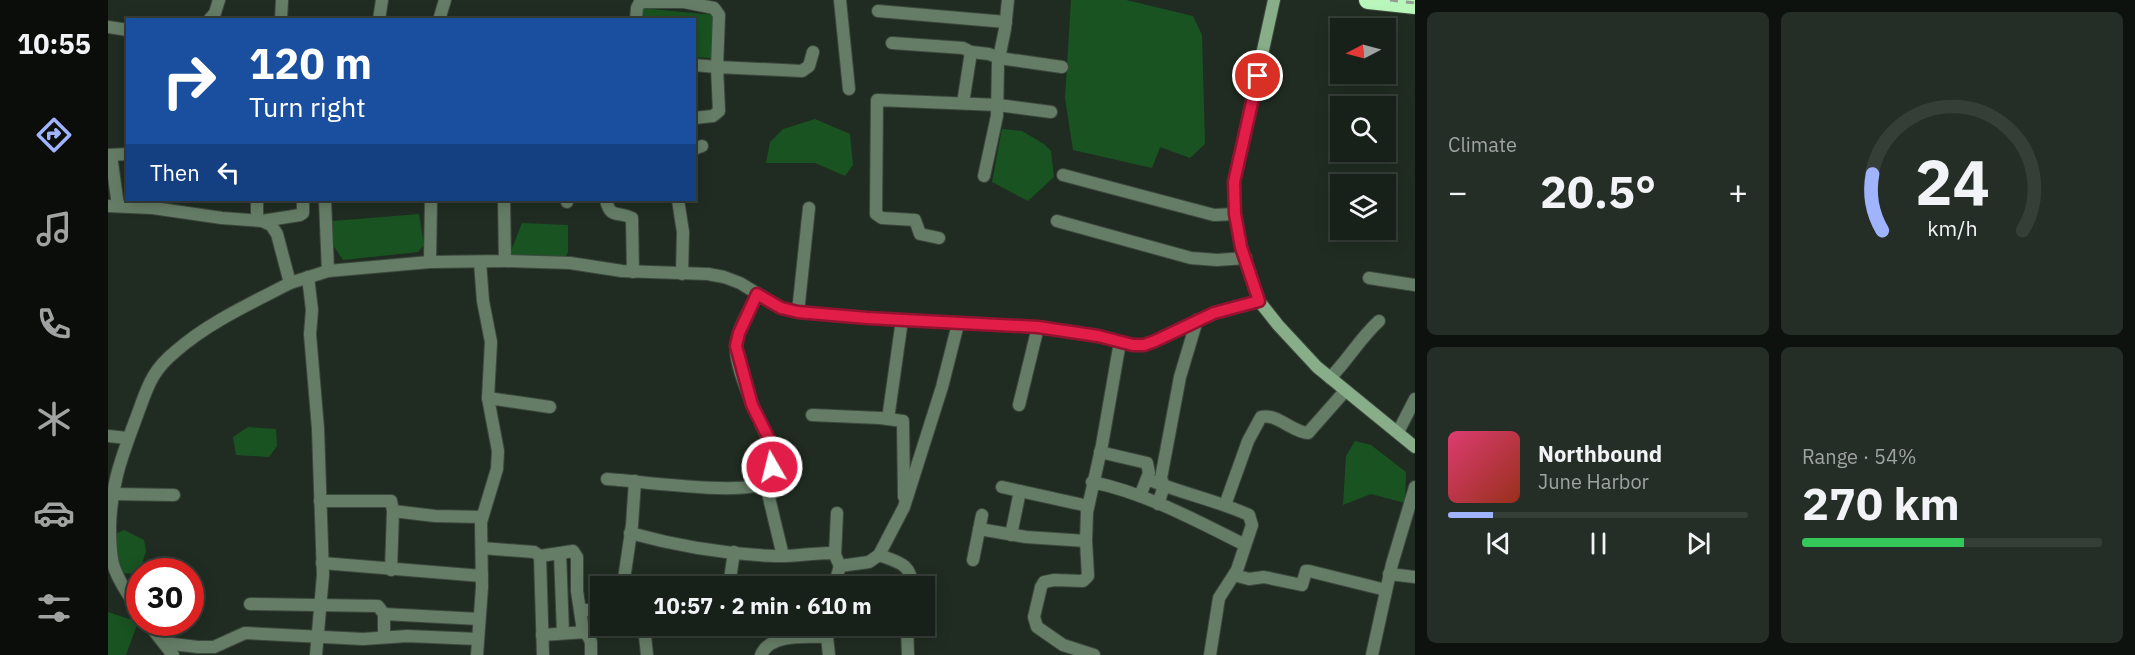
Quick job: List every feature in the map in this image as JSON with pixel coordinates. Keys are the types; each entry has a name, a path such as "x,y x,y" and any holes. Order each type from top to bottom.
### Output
{"highway":[{"path":"1368,0 1415,5"}],"main road":[{"path":"1274,0 1234,182 1235,214 1241,247 1259,301 1278,325 1317,367 1415,447"}],"street":[{"path":"211,18 219,0"},
{"path":"281,18 282,0"},
{"path":"379,18 382,0"},
{"path":"440,18 445,0"},
{"path":"840,0 849,89"},
{"path":"984,176 998,105 999,58 1008,0"},
{"path":"636,18 640,2 685,1 717,10 719,15 717,67 719,111 713,116 696,118"},
{"path":"878,11 1006,22"},
{"path":"108,27 126,30"},
{"path":"892,43 963,48 999,58 1062,67"},
{"path":"696,65 802,71 809,66 813,52"},
{"path":"963,103 971,52"},
{"path":"939,238 920,234 915,220 882,218 876,214 877,100 998,105 1051,112"},
{"path":"126,154 110,155 113,206 153,208 222,218 260,220 300,215 303,213 303,201"},
{"path":"1063,175 1214,214 1235,214"},
{"path":"257,201 260,220"},
{"path":"325,201 328,271"},
{"path":"430,262 431,201"},
{"path":"504,201 505,261"},
{"path":"606,201 610,211 614,214 632,218 633,272"},
{"path":"678,201 683,232 682,274"},
{"path":"798,312 809,208"},
{"path":"260,220 271,225 277,234 290,283"},
{"path":"1057,221 1191,258 1216,260 1246,258"},
{"path":"126,592 112,572 109,540 113,494 116,476 148,383 176,351 234,313 290,283 328,271 430,262 505,261 570,263 633,272 708,274 740,283 781,308 798,312 958,324 1038,327 1133,345 1144,345 1214,313 1259,301"},
{"path":"477,655 482,576 480,530 497,469 498,451 488,398 491,342 483,301 480,262"},
{"path":"308,277 312,310 310,334 318,429 323,589 316,655"},
{"path":"1369,278 1415,285"},
{"path":"607,478 736,488 762,484 770,477 772,467 770,441 752,405 736,346 739,333 757,294"},
{"path":"888,419 902,320"},
{"path":"1158,504 1164,486 1161,478 1180,377 1197,320"},
{"path":"1330,378 1379,321"},
{"path":"630,533 667,543 734,552 783,556 820,553 838,561 869,562 879,555 904,507 942,387 958,324"},
{"path":"1019,405 1038,327"},
{"path":"1094,655 1061,650 1034,622 1035,610 1044,582 1086,580 1089,570 1086,540 1088,506 1120,342"},
{"path":"1225,505 1248,441 1261,417 1269,416 1308,433 1345,391"},
{"path":"488,398 550,406"},
{"path":"1398,432 1415,399"},
{"path":"812,415 903,421 904,507"},
{"path":"108,436 128,438"},
{"path":"1100,452 1147,463 1150,468 1140,496"},
{"path":"1147,479 1225,505 1249,515 1251,519 1252,525 1234,575 1219,598 1210,655"},
{"path":"624,576 635,481"},
{"path":"765,481 783,556"},
{"path":"1092,482 1140,496 1245,545"},
{"path":"1002,487 1088,506"},
{"path":"1372,655 1389,574 1415,487"},
{"path":"1011,534 1020,491"},
{"path":"113,494 174,495"},
{"path":"321,501 391,501 393,511 391,570"},
{"path":"393,511 435,516 482,517"},
{"path":"836,576 838,561 837,513"},
{"path":"973,560 982,515"},
{"path":"980,529 1086,540"},
{"path":"482,548 534,552 540,556 573,551 577,556 577,591 583,631"},
{"path":"730,576 734,552"},
{"path":"560,553 562,633"},
{"path":"879,555 906,567 911,576"},
{"path":"540,556 543,655"},
{"path":"322,563 482,576"},
{"path":"1234,575 1249,579 1264,577 1302,585 1306,571 1308,571 1386,590"},
{"path":"1389,574 1415,577"},
{"path":"250,604 378,606 384,614 384,637"},
{"path":"580,610 590,610"},
{"path":"384,614 479,619"},
{"path":"542,635 583,631 589,634 591,655"},
{"path":"164,643 206,648 245,633 363,639 384,637 478,639"},
{"path":"158,636 173,655"},
{"path":"645,636 647,655"},
{"path":"761,655 765,648 774,642 810,636"},
{"path":"828,636 829,655"},
{"path":"908,636 908,655"}],"shaded area":[{"path":"1071,0 1126,0 1193,16 1202,35 1205,144 1190,158 1160,147 1152,168 1073,150 1065,98"},
{"path":"641,8 714,15 711,58 696,57 696,18 640,18"},
{"path":"815,119 850,134 853,165 845,176 815,163 766,163 770,142 783,129"},
{"path":"1002,129 1022,131 1051,151 1054,177 1028,201 992,182"},
{"path":"419,214 424,245 418,252 343,260 333,245 332,221"},
{"path":"522,223 568,225 568,252 565,258 509,256"},
{"path":"248,427 276,429 277,446 269,457 236,455 233,437"},
{"path":"1355,441 1371,445 1406,472 1405,503 1371,494 1343,505 1346,456"},
{"path":"124,530 144,540 146,551 144,558 126,558 126,573 118,573 115,534"},
{"path":"108,612 126,618 126,636 133,636 126,655 108,655"}],"railway":[{"path":"1390,0 1415,3"}],"route":[{"path":"772,467 770,441 752,405 737,357 736,346 739,333 757,294 781,308 798,312 958,324 1038,327 1098,336 1133,345 1144,345 1214,313 1259,301 1241,247 1235,214 1234,182 1258,76"}]}
